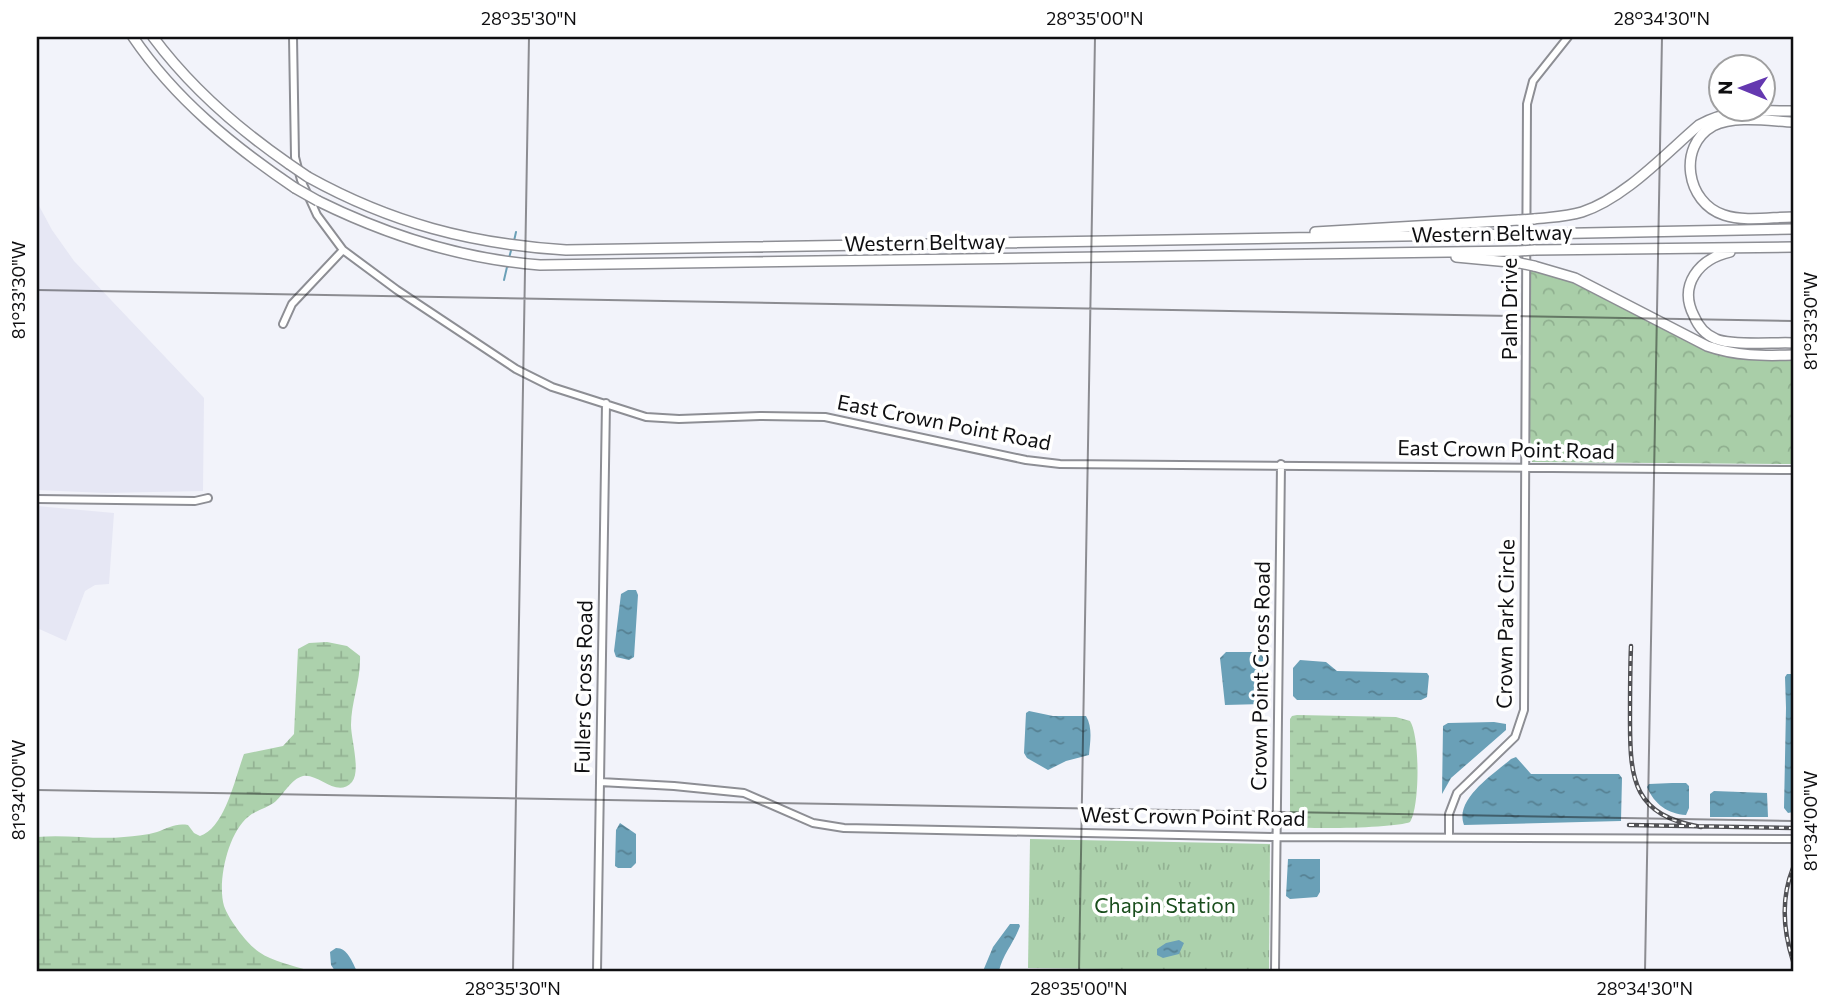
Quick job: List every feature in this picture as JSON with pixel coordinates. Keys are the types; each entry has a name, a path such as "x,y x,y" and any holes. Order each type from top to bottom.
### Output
{"highway":[{"name":"Western Beltway","path":"133,37 164,78 198,114 230,142 301,181 334,191 395,218 451,235 522,247 607,250 1793,229"},
{"name":"Western Beltway","path":"153,37 187,79 215,107 246,134 289,164 318,201 403,238 435,248 519,264 611,266 1793,247"},
{"path":"1182,240 1567,216 1603,203 1623,190 1699,125 1712,118 1739,110 1793,111"},
{"path":"1793,122 1738,121 1715,125 1696,142 1689,168 1694,187 1704,204 1725,216 1793,217"},
{"path":"1752,248 1726,253 1700,267 1690,279 1687,296 1690,309 1697,323 1717,340 1793,343"},
{"path":"1363,253 1489,259 1534,265 1575,278 1707,346 1730,354 1793,355"}],"street":[{"path":"293,37 295,157 301,181"},
{"name":"Palm Drive","path":"1526,468 1527,104 1533,81 1568,37"},
{"name":"East Crown Point Road","path":"301,181 317,215 344,250 397,290 516,369 552,387 646,417 825,417 1043,463 1793,470"},
{"path":"283,324 292,304 344,250"},
{"name":"Fullers Cross Road","path":"597,971 606,403"},
{"name":"Crown Point Cross Road","path":"1275,971 1281,464"},
{"name":"Crown Park Circle","path":"1449,837 1449,814 1457,793 1515,737 1524,710 1526,468"},
{"path":"37,499 208,498"},
{"name":"West Crown Point Road","path":"600,782 744,793 813,823 829,827 1276,837 1793,839"}],"shaded area":[{"path":"37,202 52,230 74,261 204,398 203,491 105,493 37,490"},
{"path":"37,506 114,513 109,584 95,585 85,591 66,641 37,628"}],"green space":[{"path":"1526,264 1575,278 1707,346 1793,356 1793,464 1532,462 1527,399"},
{"path":"327,642 347,646 360,656 351,725 355,777 352,782 340,788 303,776 291,783 273,803 248,817 241,824 230,846 222,884 226,912 249,943 270,958 309,971 37,971 37,837 124,837 153,833 179,825 188,825 200,836 209,831 223,813 244,754 283,746 294,734 298,649 309,643"},
{"path":"1297,715 1396,717 1410,721 1416,741 1417,772 1416,802 1410,822 1350,828 1290,826 1290,719"},
{"name":"Chapin Station","path":"1030,839 1270,844 1269,971 1028,968"}],"water":[{"path":"636,590 638,595 634,657 629,660 616,657 614,651 621,594"},
{"path":"1226,652 1263,654 1263,704 1225,705 1220,658"},
{"path":"1300,660 1326,662 1337,671 1427,673 1427,697 1421,700 1297,700 1293,696 1293,668"},
{"path":"1787,674 1793,674 1793,812 1788,813 1784,808"},
{"path":"1029,711 1053,716 1086,716 1090,730 1089,755 1066,761 1048,770 1027,758 1024,753 1026,713"},
{"path":"1448,723 1506,724 1506,730 1451,778 1442,794 1443,726"},
{"path":"1516,757 1531,774 1619,774 1622,778 1621,821 1464,825 1462,815 1470,797 1486,780"},
{"path":"1686,783 1689,786 1689,808 1686,815 1673,813 1662,807 1647,787 1649,784"},
{"path":"1714,791 1767,793 1768,817 1710,817 1710,794"},
{"path":"620,823 636,834 636,863 631,868 615,866 616,830"},
{"path":"1288,859 1320,859 1320,892 1317,897 1290,899 1286,896"},
{"path":"1010,924 1020,926 999,971 983,971 993,947"},
{"path":"1179,940 1184,943 1179,954 1163,958 1157,955 1157,949 1166,943"},
{"path":"336,948 347,953 357,971 335,971 331,965 330,952"}],"waterway":[{"path":"514,241 516,232"},
{"path":"509,258 512,247"},
{"path":"504,280 507,267"}],"railway":[{"path":"1631,646 1630,743 1640,792 1649,804 1662,814 1679,822 1701,827"},
{"path":"1629,825 1793,828"},
{"path":"1793,868 1785,902 1787,938 1793,961"}]}
